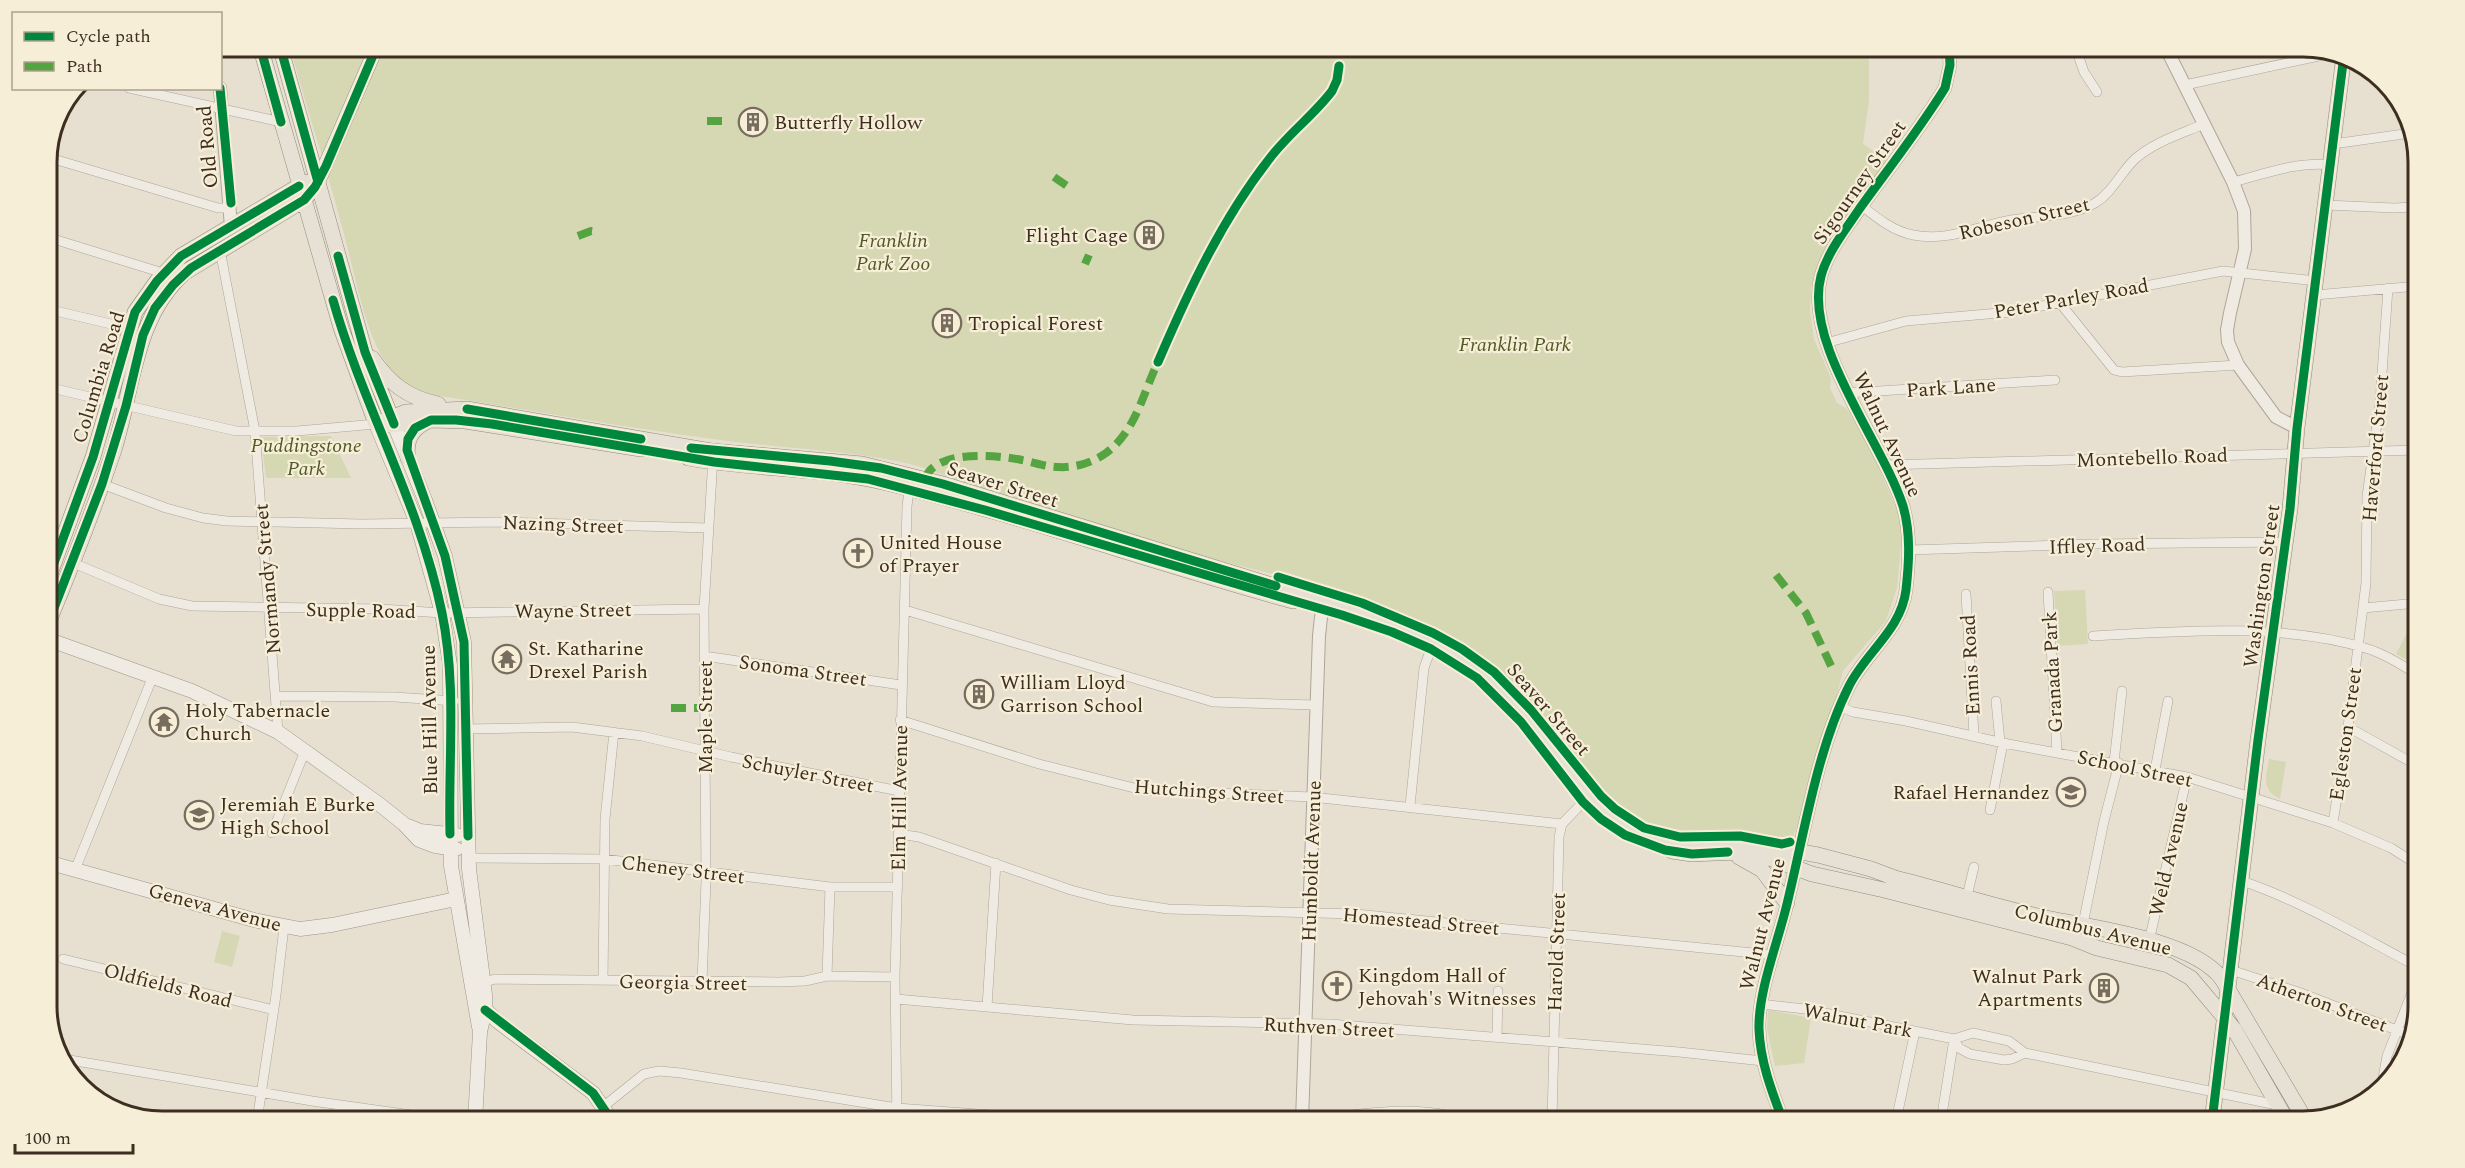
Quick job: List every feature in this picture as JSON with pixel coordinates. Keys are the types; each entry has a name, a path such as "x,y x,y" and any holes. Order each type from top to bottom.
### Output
{"main road":[{"name":"Blue Hill Avenue","path":"263,57 344,338 408,458 434,523 459,612 464,642 471,898 485,981 485,1011 480,1032 476,1111"},
{"name":"Blue Hill Avenue","path":"283,57 360,334 442,613 450,665 450,841 456,899 480,1032"},
{"path":"318,182 373,57"},
{"name":"Washington Street","path":"2213,1111 2286,542 2297,428 2343,65"},
{"name":"Columbia Road","path":"57,599 102,484 126,406 143,335 155,308 178,279 302,193 308,182 318,182"},
{"name":"Columbia Road","path":"57,555 86,479 128,328 135,312 164,273 188,252 231,227 302,193"},
{"path":"360,334 378,365 402,391 420,400 467,409"},
{"name":"Seaver Street","path":"387,422 418,410 467,409 713,457"},
{"path":"408,458 409,436 415,428 431,420"},
{"name":"Seaver Street","path":"387,422 431,420 492,424 713,457 911,482 1325,605 1389,621 1432,645 1463,656 1498,684 1537,727 1587,799 1613,827 1653,847 1692,854 1728,852 1796,860"},
{"path":"57,642 211,699 278,732 404,824 450,841 468,854"},
{"name":"Seaver Street","path":"1587,799 1641,833 1680,843 1750,843 1796,860"},
{"path":"450,841 468,836"},
{"path":"1728,852 1758,866 1787,903"},
{"name":"Columbus Avenue","path":"1796,860 1834,859 1895,878 2052,919 2083,924 2149,941 2179,951 2209,965 2219,974 2229,989 2303,1111"},
{"name":"Columbus Avenue","path":"1796,860 1816,875 1938,903 2168,965 2193,980 2226,1018 2281,1111"},
{"name":"Geneva Avenue","path":"57,865 284,927 317,928 456,899"},
{"path":"471,989 485,1011 593,1093 606,1111"}],"street":[{"name":"Sigourney Street","path":"1826,343 1819,300 1820,278 1838,240 1945,88 1950,57"},
{"path":"2079,57 2084,72 2097,92"},
{"path":"2171,57 2233,182 2244,211 2245,249 2227,330 2228,342 2238,365 2276,417 2297,428"},
{"path":"2185,85 2309,57"},
{"path":"138,90 281,122"},
{"name":"Old Road","path":"220,90 231,227"},
{"name":"Robeson Street","path":"1862,206 1899,231 1927,237 1944,237 2008,221 2084,208 2107,193 2141,155 2165,141 2204,124"},
{"path":"2333,144 2404,134"},
{"path":"57,160 218,208 231,205"},
{"path":"2233,182 2298,167 2330,165"},
{"path":"2326,205 2408,207"},
{"path":"57,240 164,273"},
{"name":"Normandy Street","path":"220,250 255,431 278,732"},
{"name":"Peter Parley Road","path":"1826,343 1906,321 2011,312 2204,274 2239,271 2316,288 2408,287"},
{"name":"Haverford Street","path":"2357,646 2367,574 2367,496 2380,402 2388,288"},
{"path":"2060,303 2114,370 2122,372 2238,365"},
{"path":"57,311 128,328"},
{"name":"Walnut Avenue","path":"1779,1111 1762,1061 1759,1028 1761,1004 1828,740 1850,684 1892,628 1903,605 1909,550 1904,509 1886,465 1847,393 1826,343"},
{"name":"Park Lane","path":"1847,393 2055,380"},
{"name":"Seaver Street","path":"57,389 213,427 255,431 297,431 387,422"},
{"name":"Montebello Road","path":"1886,465 2408,450"},
{"name":"Maple Street","path":"702,982 706,872 704,609 713,457"},
{"name":"Elm Hill Avenue","path":"897,1108 896,976 900,720 907,506 911,482"},
{"name":"Nazing Street","path":"102,484 166,508 203,518 262,523 498,522 708,528"},
{"path":"57,540 62,542"},
{"name":"Iffley Road","path":"1909,550 2092,544 2286,542"},
{"name":"Supple Road","path":"71,562 176,604 203,607 381,609 442,613"},
{"name":"Granada Park","path":"2048,592 2054,674 2056,752"},
{"name":"Ennis Road","path":"1966,594 1974,736"},
{"path":"2363,608 2408,604"},
{"name":"Humboldt Avenue","path":"1303,1111 1319,630 1325,605"},
{"name":"Wayne Street","path":"442,613 704,609"},
{"path":"905,610 1214,702 1316,705"},
{"path":"2093,636 2187,632 2305,634 2367,648 2408,670"},
{"path":"1410,806 1424,668 1432,645"},
{"name":"Egleston Street","path":"2332,823 2348,727 2357,646"},
{"name":"Sonoma Street","path":"704,656 901,685"},
{"path":"75,870 153,676"},
{"path":"2083,924 2117,763 2122,692"},
{"path":"277,696 395,697 466,701"},
{"path":"1990,810 2002,742 1996,701"},
{"path":"2155,770 2168,701"},
{"name":"School Street","path":"1841,707 1853,712 2187,777 2332,823 2391,848 2408,859"},
{"name":"Hutchings Street","path":"900,720 1039,764 1142,790 1312,797 1562,824"},
{"name":"Schuyler Street","path":"466,729 572,727 642,736 899,791"},
{"path":"2348,727 2408,760"},
{"path":"603,981 605,819 614,732"},
{"path":"272,833 305,750"},
{"name":"Weld Avenue","path":"2149,941 2187,777"},
{"path":"1562,824 1587,799"},
{"name":"Harold Street","path":"1552,1111 1562,824"},
{"name":"Homestead Street","path":"898,834 919,837 1071,890 1138,905 1168,909 1356,914 1774,955"},
{"name":"Cheney Street","path":"468,854 604,860 830,887 898,888"},
{"path":"987,1007 996,863"},
{"path":"1967,896 1974,867"},
{"path":"2241,881 2268,890 2408,962"},
{"path":"827,976 830,887"},
{"path":"259,1111 284,927"},
{"name":"Oldfields Road","path":"63,959 157,984 274,1010"},
{"name":"Atherton Street","path":"2231,970 2404,1032"},
{"name":"Georgia Street","path":"471,989 485,981 495,979 779,982 806,981 827,976 896,976"},
{"path":"1497,1037 1498,991"},
{"name":"Ruthven Street","path":"896,999 1133,1020 1306,1023 1678,1052 1762,1061"},
{"path":"2384,1073 2386,1056 2408,1002"},
{"name":"Walnut Park","path":"1761,1004 1805,1009 1954,1039 1973,1033 2008,1041 2025,1053 2277,1105"},
{"path":"1898,1111 1915,1031"},
{"path":"1943,1111 1954,1039"},
{"name":"Walnut Park","path":"1954,1039 1959,1048 1970,1054 2004,1060 2025,1053"},
{"path":"73,1060 379,1111"},
{"path":"611,1111 644,1074 659,1071 897,1108 934,1111"},
{"path":"338,1105 338,1111"}],"green space":[{"name":"Franklin Park","path":"293,57 1869,57 1869,100 1863,144 1887,160 1822,256 1811,288 1810,310 1814,339 1831,378 1830,388 1837,403 1846,408 1871,450 1898,512 1902,535 1897,588 1886,621 1843,671 1834,707 1821,739 1800,819 1792,839 1784,844 1757,836 1671,834 1643,825 1609,804 1583,778 1527,704 1484,664 1417,624 1339,593 1121,534 918,466 844,453 745,443 647,429 428,394 415,388 389,367 371,333"},
{"name":"Puddingstone Park","path":"331,436 351,478 266,478 261,437"},
{"path":"2085,590 2088,644 2057,646 2054,591"},
{"path":"2407,633 2408,633 2408,660 2396,654"},
{"path":"2269,759 2286,762 2280,799 2267,787"},
{"path":"222,931 240,936 232,967 214,962"},
{"path":"1768,1010 1811,1018 1804,1063 1775,1066 1767,1029"}],"marked path":[{"path":"707,121 723,121"},
{"path":"1054,177 1070,188"},
{"path":"578,236 591,231 598,232"},
{"path":"1085,264 1089,255"},
{"path":"925,479 931,469 941,463 953,458 968,456 1011,458 1058,467 1077,466 1095,460 1106,453 1125,434 1138,411 1158,362"},
{"path":"1776,575 1806,613 1834,672"},
{"path":"671,708 705,708"}],"cycle path":[{"path":"263,57 281,122"},
{"path":"283,57 318,182"},
{"path":"57,600 102,484 126,406 143,335 155,308 173,285 191,268 304,200 315,187 326,166 372,57"},
{"path":"1779,1111 1767,1076 1760,1041 1760,1015 1765,984 1828,738 1849,686 1890,629 1903,604 1908,559 1908,537 1903,506 1893,480 1833,362 1823,331 1818,303 1821,276 1843,232 1945,88 1950,57"},
{"path":"2213,1111 2258,740 2290,509 2297,428 2343,65"},
{"path":"1158,362 1194,282 1237,205 1277,149 1332,91 1337,80 1339,66"},
{"path":"220,90 231,203"},
{"path":"57,555 93,457 135,312 157,281 181,256 299,186"},
{"path":"338,256 365,352 394,424"},
{"path":"333,300 345,339 420,533 442,613 447,640 451,695 450,834"},
{"path":"467,409 641,439"},
{"path":"468,836 464,642 445,556 407,450 408,439 415,428 431,420 492,424 714,462 868,479 985,510 1342,615 1392,632 1431,649 1477,678 1521,722 1583,802 1601,819 1625,835 1665,850 1692,854 1728,852"},
{"path":"691,448 881,468 943,484 1276,586"},
{"path":"1278,577 1362,603 1433,633 1462,649 1494,672 1531,710 1601,796 1615,809 1644,828 1680,837 1740,836 1782,844 1790,842"},
{"path":"485,1010 593,1093 605,1111"}],"place":[{"name":"Butterfly Hollow","path":"753,122"},
{"name":"Flight Cage","path":"1149,235"},
{"name":"Tropical Forest","path":"947,323"},
{"name":"United House of Prayer","path":"858,553"},
{"name":"St. Katharine Drexel Parish","path":"507,659"},
{"name":"William Lloyd Garrison School","path":"979,694"},
{"name":"Holy Tabernacle Church","path":"164,722"},
{"name":"Rafael Hernandez","path":"2071,792"},
{"name":"Jeremiah E Burke High School","path":"199,815"},
{"name":"Kingdom Hall of Jehovah's Witnesses","path":"1337,986"},
{"name":"Walnut Park Apartments","path":"2104,988"}],"park label":[{"name":"Franklin Park Zoo","path":"893,252"}]}
